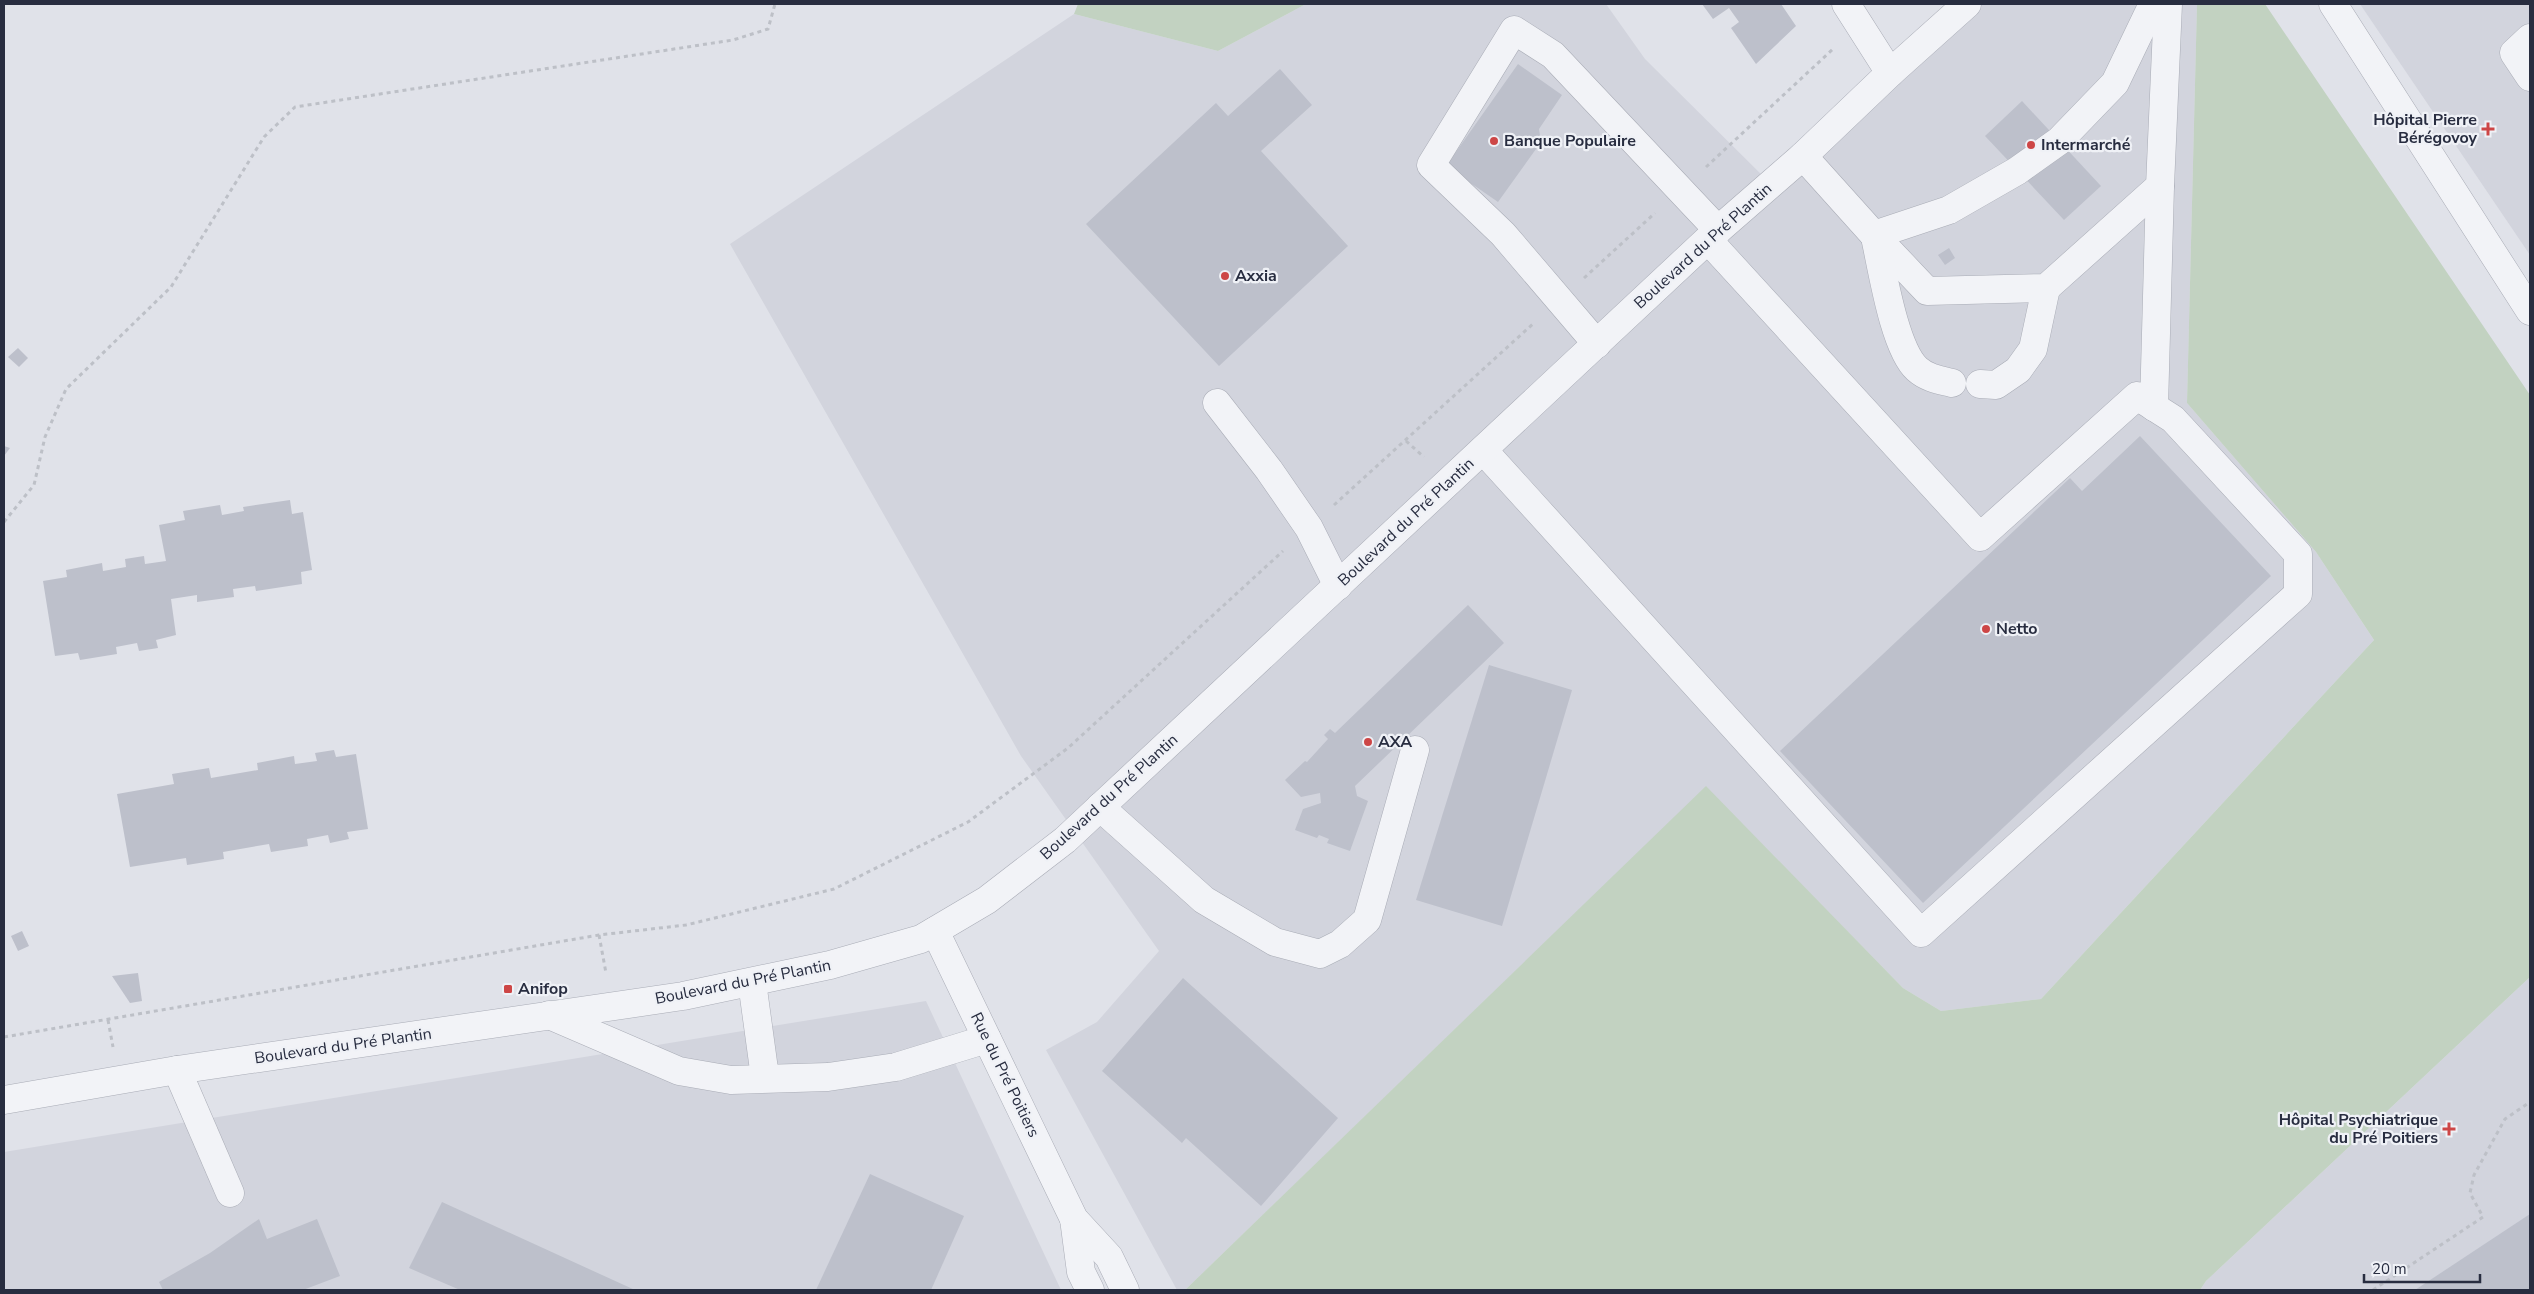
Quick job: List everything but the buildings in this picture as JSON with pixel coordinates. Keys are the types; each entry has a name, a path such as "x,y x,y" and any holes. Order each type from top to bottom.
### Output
{"street":[{"name":"Boulevard du Pré Plantin","path":"4,1100 177,1070 683,996 830,965 921,939 987,900 1065,840 1713,235 1803,156 1890,73 1967,4"},
{"path":"1874,235 1949,210 2017,171 2059,141 2115,83 2154,4"},
{"path":"2154,407 2160,186 2168,4"},
{"path":"2333,4 2530,312"},
{"path":"1852,14 1890,73"},
{"path":"1483,450 1921,934 2298,594 2298,554 2173,419 2137,396 1980,537 1713,235 1681,190 1553,56 1514,30 1430,165 1503,234 1597,344"},
{"path":"2522,46 2530,77"},
{"path":"1803,156 1927,291 2046,288"},
{"path":"1980,384 1996,385 2018,370 2033,349 2046,288 2160,186"},
{"path":"1874,235 1899,338 1915,368 1930,378 1952,383"},
{"path":"1217,403 1269,470 1309,528 1338,586"},
{"path":"1100,807 1204,900 1275,942 1320,954 1340,944 1367,920 1415,750"},
{"name":"Rue du Pré Poitiers","path":"935,931 1074,1219 1109,1258 1125,1290"},
{"path":"752,982 765,1078"},
{"path":"549,1015 679,1071 731,1080 828,1076 896,1067 987,1039"},
{"path":"177,1070 230,1193"},
{"name":"Rue du Pré Poitiers","path":"1074,1219 1081,1272 1090,1290"}],"path":[{"path":"4,522 34,484 45,437 66,389 171,287 264,137 294,107 733,40 768,29 775,4"},
{"path":"4,1037 599,935 686,925 834,889 968,822 1068,748 1681,190 1852,14"},
{"path":"2373,1290 2484,1217 2470,1193 2474,1175 2505,1119 2530,1102"}],"shaded area":[{"path":"1306,4 1606,4 1645,59 1771,184 1967,4 2197,4 2187,403 2316,552 2374,640 2041,999 1941,1011 1903,988 1706,787 1185,1290 1177,1290 1046,1050 1097,1022 1159,951 1021,756 730,244 1074,14 1218,51"},
{"name":"Hôpital Pierre Bérégovoy","path":"2360,4 2530,4 2530,255"},
{"name":"Hôpital Psychiatrique du Pré Poitiers","path":"2530,977 2530,1290 2200,1290 2206,1281"},
{"path":"926,1001 1061,1290 4,1290 4,1152"}],"green space":[{"path":"1078,4 1306,4 1218,51 1074,14"},
{"path":"2197,4 2265,4 2530,395 2530,977 2206,1281 2200,1290 1185,1290 1706,786 1903,988 1941,1011 2041,999 2374,640 2316,552 2187,403"}],"place":[{"name":"Hôpital Pierre Bérégovoy","path":"2488,129"},
{"name":"Banque Populaire","path":"1494,141"},
{"name":"Intermarché","path":"2031,145"},
{"name":"Axxia","path":"1225,276"},
{"name":"Netto","path":"1986,629"},
{"name":"AXA","path":"1368,742"},
{"name":"Anifop","path":"508,989"},
{"name":"Hôpital Psychiatrique du Pré Poitiers","path":"2449,1129"}]}
